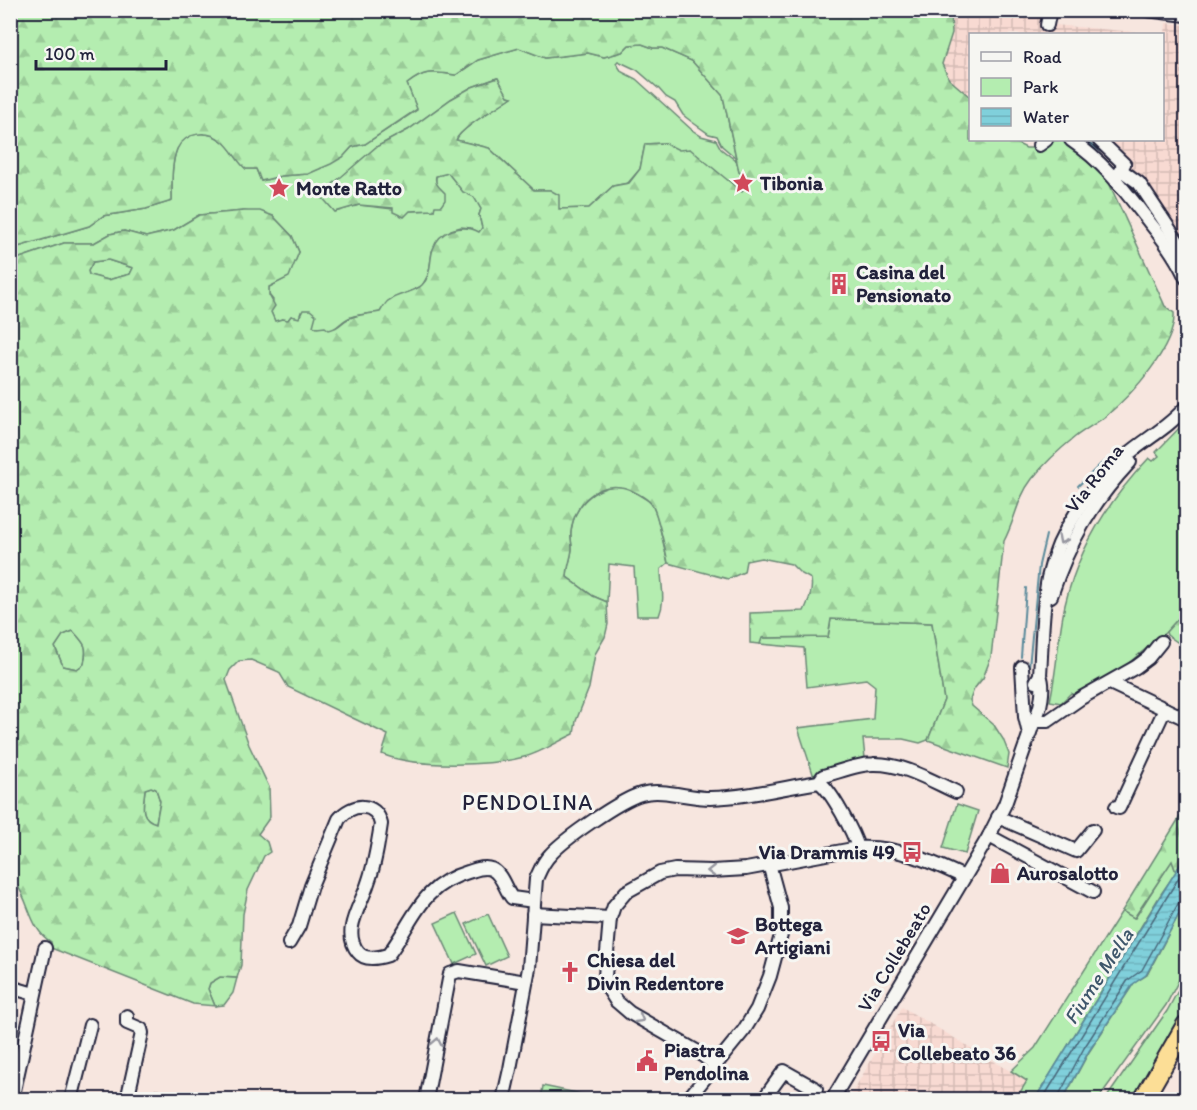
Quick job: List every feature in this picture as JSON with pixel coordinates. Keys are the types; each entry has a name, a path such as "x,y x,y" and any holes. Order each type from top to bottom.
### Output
{"highway":[{"path":"1143,1100 1186,1025"},
{"path":"1157,1100 1186,1049"}],"street":[{"path":"1047,25 1050,10"},
{"path":"1148,10 1186,15"},
{"path":"1072,141 1118,174 1139,183 1186,254"},
{"path":"1100,141 1124,164 1118,174"},
{"path":"1118,174 1181,266 1186,278"},
{"name":"Via Roma","path":"1034,721 1036,681 1040,675 1044,617 1055,584 1082,523 1101,495 1186,407"},
{"path":"1034,721 1048,721 1081,698 1110,683 1148,658 1161,642"},
{"name":"Via Collebeato","path":"1022,667 1025,717 1029,734"},
{"path":"1110,683 1186,719"},
{"path":"1116,807 1119,808 1166,709"},
{"name":"Via Collebeato","path":"832,1100 989,836 1034,721"},
{"path":"819,782 823,776 871,764 890,765 905,769 956,792"},
{"path":"503,1100 526,982 536,879 541,867 551,854 584,827 624,800 649,792 705,798 753,795 819,782 825,786 832,797 855,837 858,848"},
{"path":"290,943 299,926 311,886 339,819 346,810 357,806 372,810 380,816 381,824 368,883 350,930 351,943 361,956 376,959 388,955 429,894 440,884 480,868 492,869 500,877 505,890 512,898 534,901"},
{"path":"998,817 1076,851 1093,830"},
{"path":"989,836 1093,892"},
{"path":"715,1065 698,1052 630,1013 616,1001 609,990 605,976 610,918 615,906 626,892 660,873 675,870 746,869 873,847 916,856 964,877"},
{"path":"687,1100 744,1030 757,1009 770,976 781,935 781,908 769,864"},
{"path":"533,914 610,918"},
{"path":"12,1100 14,1072 45,948"},
{"path":"426,1100 450,974 459,971 526,982"},
{"path":"10,987 34,994"},
{"path":"127,1016 127,1023 141,1029 142,1033 127,1099 150,1097 178,1100"},
{"path":"71,1100 90,1025"},
{"path":"763,1100 784,1071 816,1089"}],"shaded area":[{"path":"951,11 1044,11 1043,24 1147,33 969,33 969,96 949,79 942,64 952,33"},
{"path":"1166,23 1186,25 1186,247 1124,158 1106,141 1164,141"},
{"path":"902,1007 1027,1081 1016,1099 848,1100"}],"green space":[{"path":"11,11 951,11 952,33 942,64 949,79 969,96 969,141 1014,141 1026,148 1032,148 1040,147 1049,141 1065,141 1104,172 1165,306 1174,313 1173,327 1160,355 1139,384 1116,408 1069,442 1037,473 1023,494 1004,541 991,657 983,678 974,689 970,700 972,706 994,725 1003,739 1009,754 1007,768 928,740 944,700 932,623 831,619 828,637 762,638 760,644 750,643 750,613 804,611 811,591 811,579 791,564 761,558 746,561 744,572 728,579 668,563 656,515 650,502 621,487 602,489 587,498 576,513 571,531 572,549 567,577 593,596 607,602 608,624 605,637 595,654 589,688 576,721 574,734 543,750 510,760 473,764 413,762 396,759 382,754 388,735 288,687 279,672 251,660 239,661 230,670 226,680 249,745 269,787 270,817 258,834 267,842 270,852 264,856 248,890 243,914 241,965 237,978 220,977 210,983 208,989 215,1006 193,1004 51,948 51,942 44,937 34,923 17,885 11,883 11,261 64,243 94,243 110,234 124,231 146,237 174,230 199,215 260,211 273,216 292,236 299,252 289,277 269,287 269,295 275,306 271,312 275,321 288,320 291,316 299,318 303,310 310,310 316,315 313,326 325,327 329,330 353,317 380,312 388,301 422,285 429,272 433,249 440,237 459,228 479,232 482,228 479,215 481,209 474,197 463,192 448,173 436,176 439,188 445,193 445,200 441,206 435,206 434,210 410,211 404,217 393,212 393,208 359,205 335,212 320,195 376,147 408,130 472,87 498,78 508,96 512,97 472,123 456,140 489,148 534,190 550,190 559,195 559,209 589,208 613,186 629,183 640,169 645,144 665,143 679,150 690,149 742,192 750,181 739,172 723,96 692,61 662,48 642,44 629,45 622,52 604,57 588,53 545,58 519,48 478,60 456,75 430,73 414,79 407,84 417,109 365,144 352,147 343,157 308,174 281,176 261,181 256,169 246,169 229,147 216,137 204,134 192,136 181,143 175,155 172,201 146,209 103,216 89,226 11,249","holes":["108,260 133,268 130,274 108,280 89,275 88,271 93,262","73,631 80,639 86,653 84,664 77,669 63,666 55,647 63,635","151,787 156,789 160,801 156,823 147,818 143,809 145,789"]},
{"path":"642,44 662,48 692,61 723,96 739,172 750,181 742,192 665,143 645,144 640,169 628,183 613,186 589,208 559,209 550,190 534,190 489,148 456,140 472,123 512,97 508,96 497,78 472,87 408,130 376,147 321,195 335,212 359,205 410,211 434,210 436,176 448,173 463,192 475,197 481,209 479,215 482,228 479,233 471,228 461,227 451,230 432,251 429,273 422,286 388,301 380,312 351,317 331,330 313,326 313,322 301,312 299,318 291,316 288,320 282,319 275,322 271,312 273,300 269,295 269,287 288,277 299,252 292,236 273,216 244,211 199,215 174,230 146,237 124,231 110,234 94,243 64,243 11,261 11,249 89,226 103,216 146,209 172,201 175,155 181,143 191,136 204,134 216,137 229,147 246,169 256,169 261,181 281,176 308,174 343,157 352,147 365,144 417,110 407,84 420,76 436,73 456,75 478,60 519,48 545,58 588,53 604,57 622,52 629,45","holes":["618,61 637,70 666,97 675,102 683,115 709,134 717,136 722,146 735,157 735,160 721,149 716,140 701,136 692,130 636,79 622,72 616,63"]},
{"path":"108,260 133,268 130,274 108,280 89,275 88,271 93,262"},
{"path":"1186,421 1186,610 1166,632 1125,666 1075,697 1071,693 1061,703 1050,701 1065,605 1078,564 1087,545 1121,490 1149,458 1153,461 1159,456 1156,452"},
{"path":"613,486 626,487 651,502 657,516 668,563 661,569 663,598 659,616 637,616 634,567 609,564 607,602 593,596 567,577 572,549 571,530 576,514 591,496"},
{"path":"1186,610 1186,648 1166,632"},
{"path":"831,619 932,623 944,700 928,740 920,743 903,739 863,739 866,768 814,777 798,728 873,719 875,686 866,679 807,687 804,648 760,644 761,638 828,637"},
{"path":"73,631 83,642 86,653 84,664 77,669 63,666 55,647 63,635"},
{"path":"151,787 156,789 160,801 156,823 147,818 143,810 145,789"},
{"path":"957,804 978,811 965,854 943,848"},
{"path":"1186,807 1186,855 1176,872 1172,861 1134,918 1122,911"},
{"path":"1172,860 1176,872 1035,1099 1016,1099 1027,1081 1011,1071 1035,1048 1122,911 1135,918"},
{"path":"1186,901 1186,966 1166,1005 1098,1099 1063,1100 1089,1052 1134,983 1147,975"},
{"path":"457,913 476,954 454,964 435,923"},
{"path":"488,914 507,956 486,966 466,924"},
{"path":"1186,976 1186,1009 1134,1099 1105,1100 1167,1011"},
{"path":"220,977 237,978 233,993 224,1005 215,1006 208,989 210,983"},
{"path":"543,1086 605,1099 541,1099"}],"water":[{"path":"1186,855 1186,901 1146,975 1133,984 1089,1051 1063,1099 1035,1099"}],"waterway":[{"path":"1085,141 1106,155"},
{"path":"1078,486 1101,464 1127,447"},
{"path":"1028,677 1039,565 1046,535"},
{"path":"1021,657 1026,588"}],"place":[{"name":"Tibonia","path":"743,183"},
{"name":"Monte Ratto","path":"279,188"},
{"name":"Casina del Pensionato","path":"839,284"},
{"name":"Via Drammis 49","path":"912,852"},
{"name":"Aurosalotto","path":"1000,873"},
{"name":"Bottega Artigiani","path":"738,936"},
{"name":"Chiesa del Divin Redentore","path":"570,972"},
{"name":"Via Collebeato 36","path":"881,1041"},
{"name":"Piastra Pendolina","path":"647,1061"}],"district":[{"name":"PENDOLINA","path":"528,802"}],"water label":[{"name":"Fiume Mella","path":"1098,976"}]}
